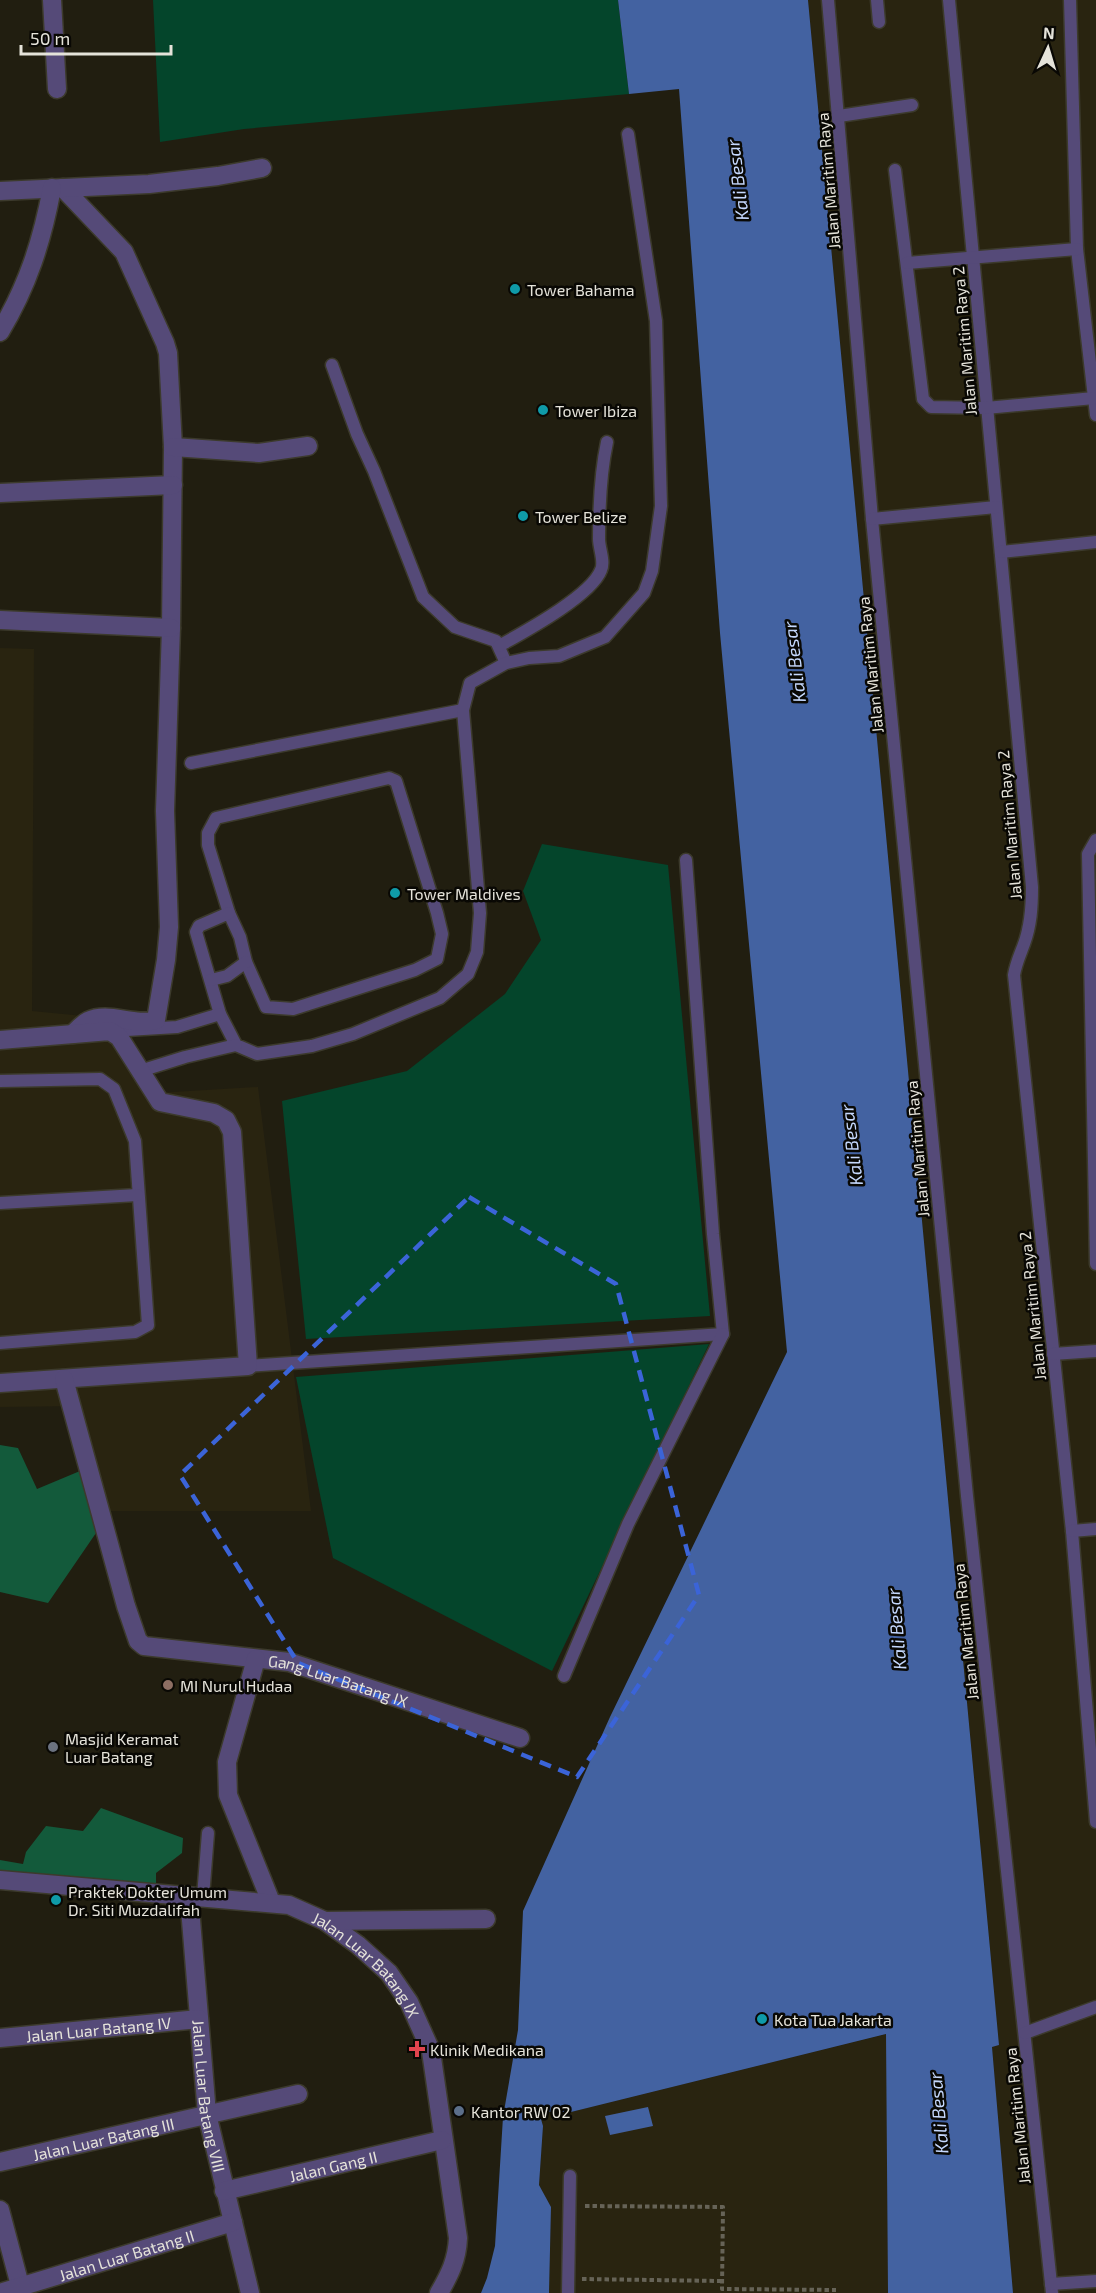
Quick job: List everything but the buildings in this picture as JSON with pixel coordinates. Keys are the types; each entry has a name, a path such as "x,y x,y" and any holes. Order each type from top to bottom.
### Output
{"street":[{"path":"52,0 57,89"},
{"path":"0,191 149,184 262,168"},
{"path":"0,332 19,300 58,188"},
{"path":"58,188 124,252 165,343 168,352 173,447 171,628 165,811 169,927 156,1020 146,1023 99,1018 87,1021 73,1034"},
{"path":"173,447 259,453 308,446"},
{"path":"0,493 173,485"},
{"path":"0,620 171,628"},
{"path":"0,1040 110,1031 119,1037 160,1102 214,1113 226,1120 232,1132 248,1366 0,1383"},
{"path":"64,1379 126,1606 138,1641 144,1646 156,1648 256,1659"},
{"name":"Gang Luar Batang IX","path":"271,1902 228,1795 228,1762 256,1659 289,1662 520,1737"},
{"name":"Jalan Luar Batang IX","path":"0,1880 271,1902 295,1906 325,1921 358,1945 389,1973 409,2002 431,2051 442,2140 458,2238 457,2254 452,2270 439,2293"},
{"name":"Jalan Luar Batang VIII","path":"196,1896 199,2019 207,2114 250,2293"},
{"path":"325,1921 486,1919"},
{"name":"Jalan Luar Batang IV","path":"0,2038 199,2019"},
{"name":"Jalan Luar Batang III","path":"0,2162 298,2094"},
{"name":"Jalan Gang II","path":"224,2191 442,2140"},
{"path":"0,2210 22,2290"},
{"name":"Jalan Luar Batang II","path":"0,2293 22,2290 233,2222"}],"lane":[{"name":"Jalan Maritim Raya","path":"828,0 872,519 966,1484 1051,2289"},
{"path":"877,0 879,22"},
{"name":"Jalan Maritim Raya 2","path":"949,0 1032,911 1024,944 1016,959 1014,975 1072,1531 1094,1769 1096,1822"},
{"path":"1070,0 1077,249 1096,416"},
{"path":"839,116 912,105"},
{"path":"140,1071 186,1057 236,1046 257,1054 312,1046 353,1034 440,998 468,974 477,952 480,913 463,710 470,683 506,663 529,658 559,656 604,637 644,593 652,571 661,506 656,321 628,134"},
{"path":"895,170 923,399 931,406 986,408 1094,398"},
{"path":"906,263 1077,249"},
{"path":"332,365 357,434 374,471 423,597 455,627 496,641 506,663"},
{"path":"499,646 543,622 593,584 602,569 599,542 600,474 606,442"},
{"path":"872,519 996,507"},
{"path":"1000,552 1096,542"},
{"path":"191,763 463,710"},
{"path":"389,778 396,781 442,934 437,959 415,970 293,1008 266,1007 246,962 240,937 229,913 208,846 208,833 216,818 378,780 389,778"},
{"path":"1096,840 1088,854 1094,962 1096,1264"},
{"path":"564,1676 628,1524 723,1334 686,860"},
{"path":"229,913 199,926 196,932 220,1014 236,1046"},
{"path":"211,980 227,976 246,962"},
{"path":"110,1031 177,1027 220,1014"},
{"path":"0,1081 100,1079 114,1089 135,1141 137,1195 148,1325 135,1332 0,1343"},
{"path":"0,1203 137,1195"},
{"path":"248,1366 723,1334"},
{"path":"1053,1354 1096,1351"},
{"path":"1072,1531 1096,1529"},
{"path":"196,1896 208,1833"},
{"path":"1025,2033 1096,2007"},
{"path":"568,2293 570,2176"},
{"path":"1051,2289 1096,2281"}],"path":[{"path":"570,2205 723,2207 722,2289 836,2290"},
{"path":"568,2278 722,2281"}],"highlighted area":[{"path":"469,1197 616,1284 699,1595 577,1777 298,1663 180,1475"}],"shaded area":[{"path":"808,0 1096,0 1096,2293 1013,2293 992,2047 999,2045"},
{"path":"0,648 34,649 32,1011 125,1020 157,1093 258,1087 311,1511 105,1511 81,1406 0,1407"},
{"path":"887,2034 888,2293 549,2293 551,2207 539,2185 543,2126 539,2112 571,2112"}],"green space":[{"path":"153,0 618,0 629,94 244,129 160,142"},
{"path":"542,844 668,865 710,1316 306,1339 282,1101 407,1071 505,994 541,940 523,891"},
{"path":"709,1344 552,1671 333,1558 296,1377"},
{"path":"0,1445 18,1448 37,1489 80,1471 96,1533 48,1603 0,1592"},
{"path":"101,1808 183,1838 182,1853 156,1873 156,1886 0,1876 0,1860 23,1864 26,1852 46,1826 83,1831"}],"water":[{"name":"Kali Besar","path":"618,0 808,0 999,2045 992,2047 1013,2293 888,2293 886,2034 571,2112 539,2112 543,2126 539,2185 551,2207 549,2293 481,2293 495,2246 503,2117 518,2030 523,1911 610,1717 787,1352 720,633 679,89 629,94"},
{"path":"648,2107 653,2126 610,2135 605,2116"}],"place":[{"name":"Tower Bahama","path":"515,289"},
{"name":"Tower Ibiza","path":"543,410"},
{"name":"Tower Belize","path":"523,516"},
{"name":"Tower Maldives","path":"395,893"},
{"name":"MI Nurul Hudaa","path":"168,1685"},
{"name":"Masjid Keramat Luar Batang","path":"53,1747"},
{"name":"Praktek Dokter Umum Dr. Siti Muzdalifah","path":"56,1900"},
{"name":"Kota Tua Jakarta","path":"762,2019"},
{"name":"Klinik Medikana","path":"417,2049"},
{"name":"Kantor RW 02","path":"459,2111"}]}
